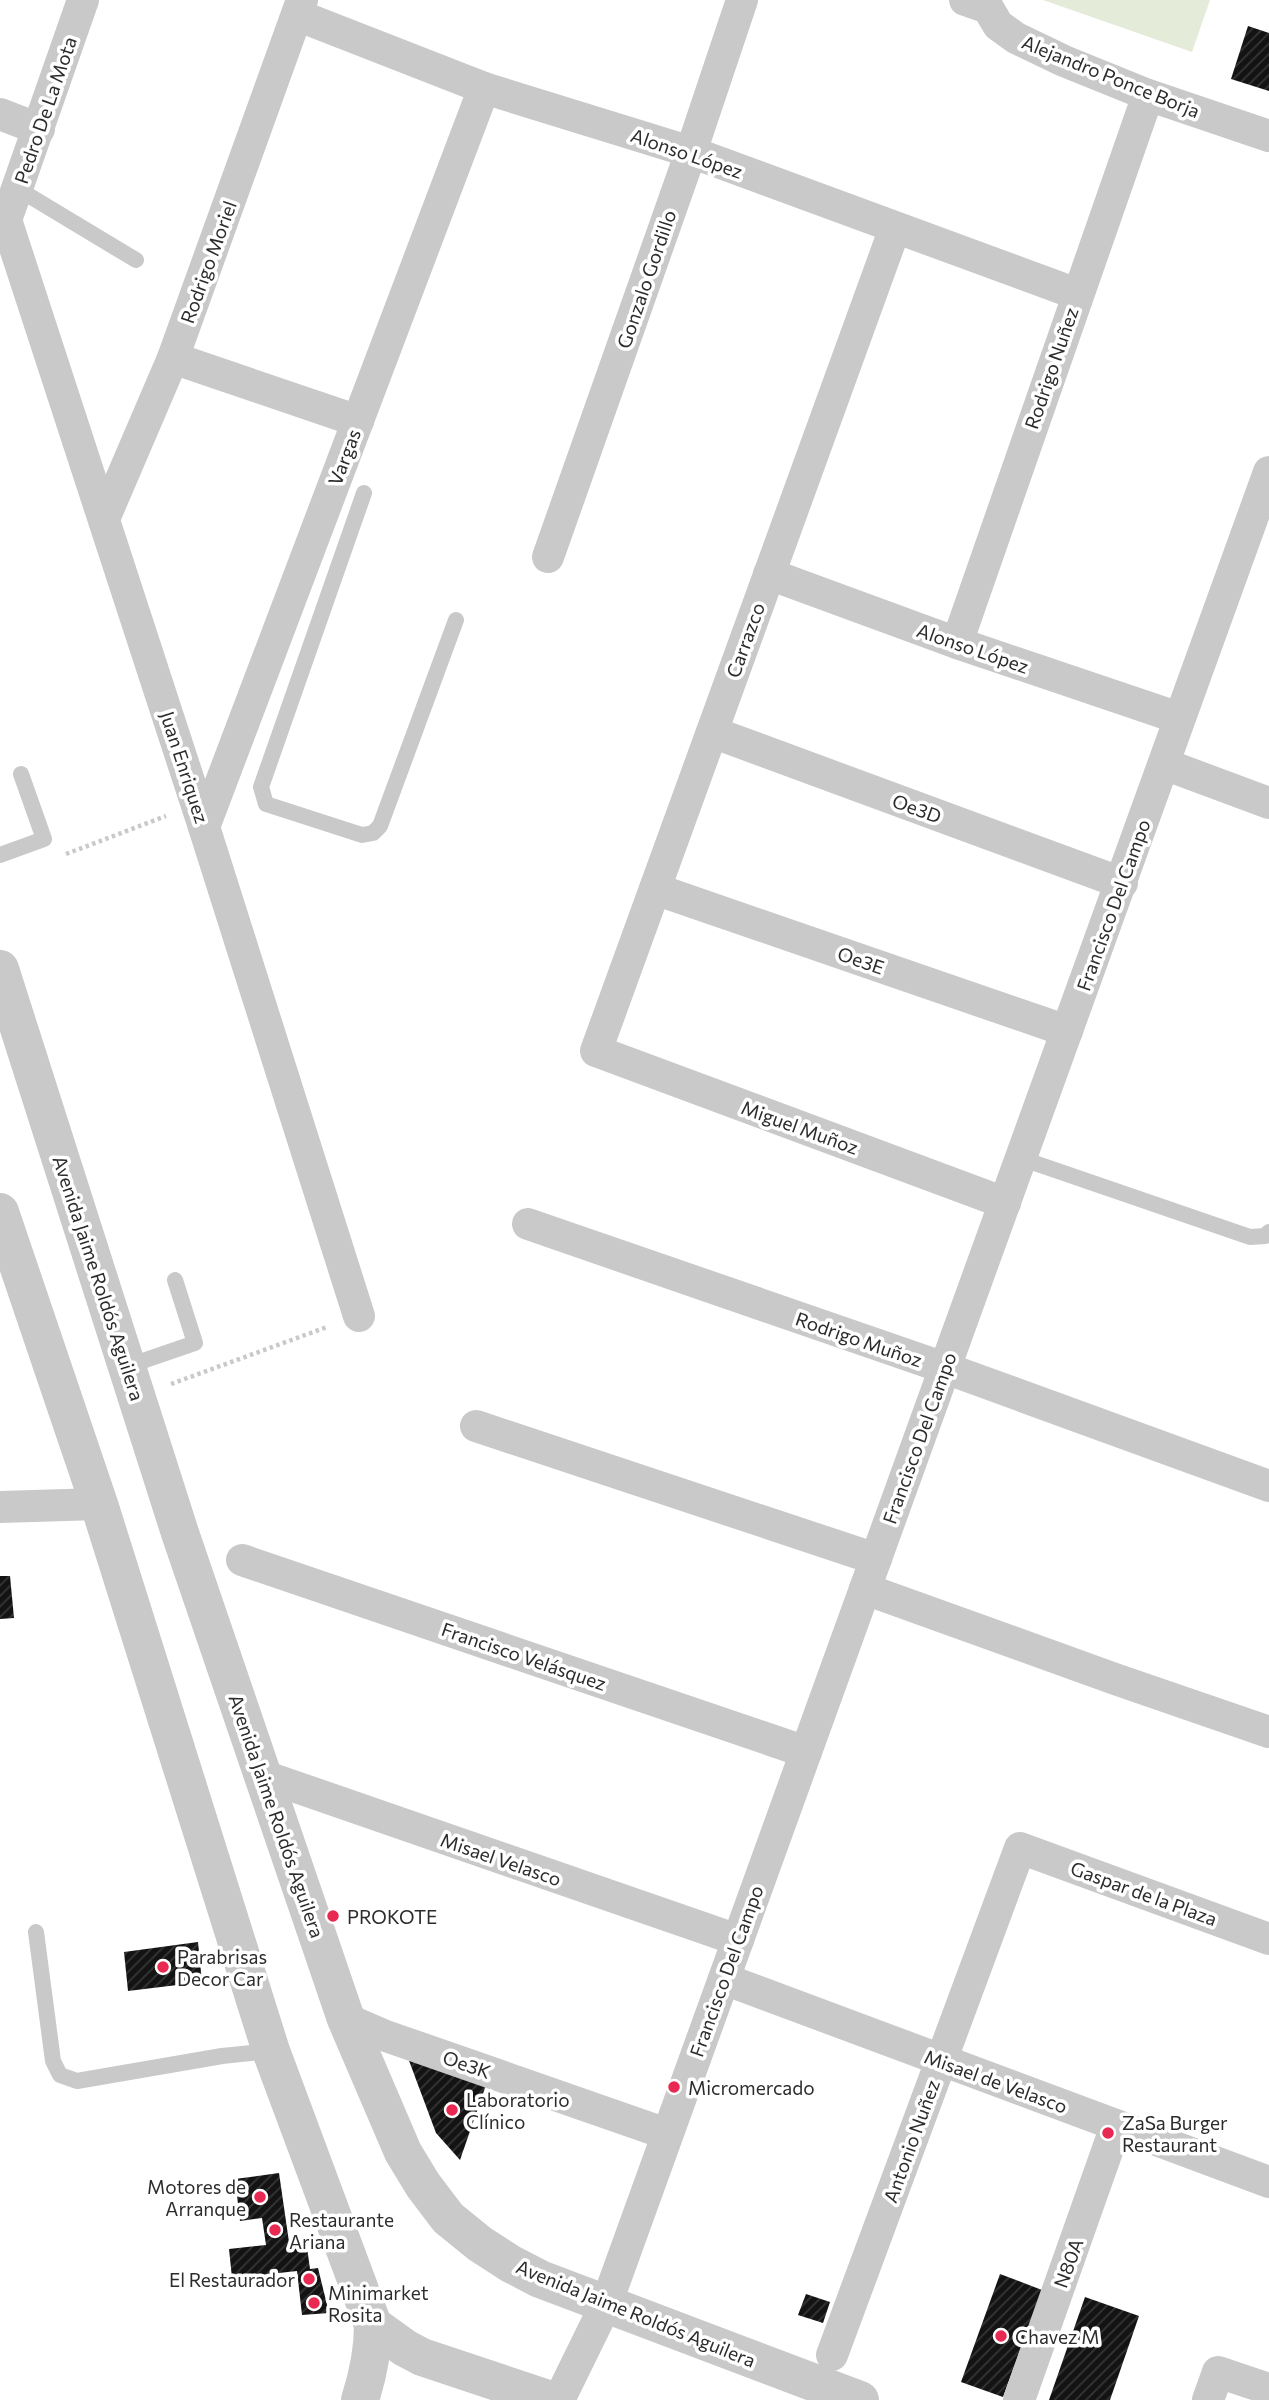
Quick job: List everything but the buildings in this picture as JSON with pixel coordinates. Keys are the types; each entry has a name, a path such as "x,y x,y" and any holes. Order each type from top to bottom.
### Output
{"street":[{"name":"Pedro De La Mota","path":"6,220 83,0"},
{"name":"Gonzalo Gordillo","path":"548,557 742,0"},
{"name":"Alejandro Ponce Borja","path":"982,3 998,25 1016,38 1064,61 1148,94 1269,136"},
{"name":"Alonso López","path":"300,8 484,88 691,152 1077,294"},
{"name":"Rodrigo Moriel","path":"104,519 173,358 300,8"},
{"name":"Vargas","path":"201,816 358,421 484,88"},
{"name":"Rodrigo Nuñez","path":"957,643 1148,94"},
{"path":"0,114 39,129"},
{"name":"Juan Enriquez","path":"6,220 201,816 359,1316"},
{"name":"Carrazco","path":"596,1051 895,228"},
{"path":"173,358 358,421"},
{"name":"Francisco Del Campo","path":"559,2400 607,2302 1269,472"},
{"name":"Alonso López","path":"769,574 957,643 1179,718"},
{"name":"Oe3D","path":"712,733 1122,883"},
{"path":"1164,764 1269,803"},
{"name":"Oe3E","path":"655,889 1067,1031"},
{"name":"Avenida Jaime Roldós Aguilera","path":"0,969 180,1533 346,2019 403,2152 448,2218 480,2244 511,2264 540,2279 607,2302 860,2400"},
{"name":"Miguel Muñoz","path":"596,1051 1005,1203"},
{"path":"0,1212 99,1503 271,2051 373,2325 369,2367 360,2400"},
{"name":"Rodrigo Muñoz","path":"528,1224 945,1368 1269,1486"},
{"path":"476,1426 876,1559"},
{"path":"0,1507 99,1503"},
{"name":"Francisco Velásquez","path":"242,1560 806,1752"},
{"path":"865,1589 1269,1732"},
{"name":"Misael Velasco","path":"264,1776 738,1940"},
{"name":"Gaspar de la Plaza","path":"1020,1848 1269,1938"},
{"name":"Antonio Nuñez","path":"832,2355 1020,1848"},
{"name":"Misael de Velasco","path":"724,1979 1269,2182"},
{"name":"Oe3K","path":"346,2019 383,2035 667,2134"},
{"name":"N80A","path":"1019,2400 1116,2126"},
{"path":"373,2325 422,2357 551,2400"},
{"path":"1208,2400 1218,2372 1269,2389"}],"lane":[{"path":"18,189 136,260"},
{"path":"364,493 261,787 266,804 362,835 373,833 380,826 456,620"},
{"path":"0,855 44,839 21,774"},
{"path":"1020,1158 1250,1237 1265,1236 1269,1232"},
{"path":"133,1381 195,1343 175,1280"},
{"path":"36,1932 53,2061 60,2075 77,2081 222,2056 271,2051"}],"path":[{"path":"62,856 201,816"},
{"path":"133,1381 359,1316"}],"green space":[{"path":"1043,0 1210,0 1192,52"}],"place":[{"name":"PROKOTE","path":"333,1916"},
{"name":"Parabrisas Decor Car","path":"163,1967"},
{"name":"Micromercado","path":"674,2087"},
{"name":"Laboratorio Clínico","path":"452,2110"},
{"name":"ZaSa Burger Restaurant","path":"1108,2133"},
{"name":"Motores de Arranque","path":"260,2197"},
{"name":"Restaurante Ariana","path":"275,2230"},
{"name":"El Restaurador","path":"309,2279"},
{"name":"Minimarket Rosita","path":"314,2303"},
{"name":"Chavez M","path":"1001,2336"}]}
